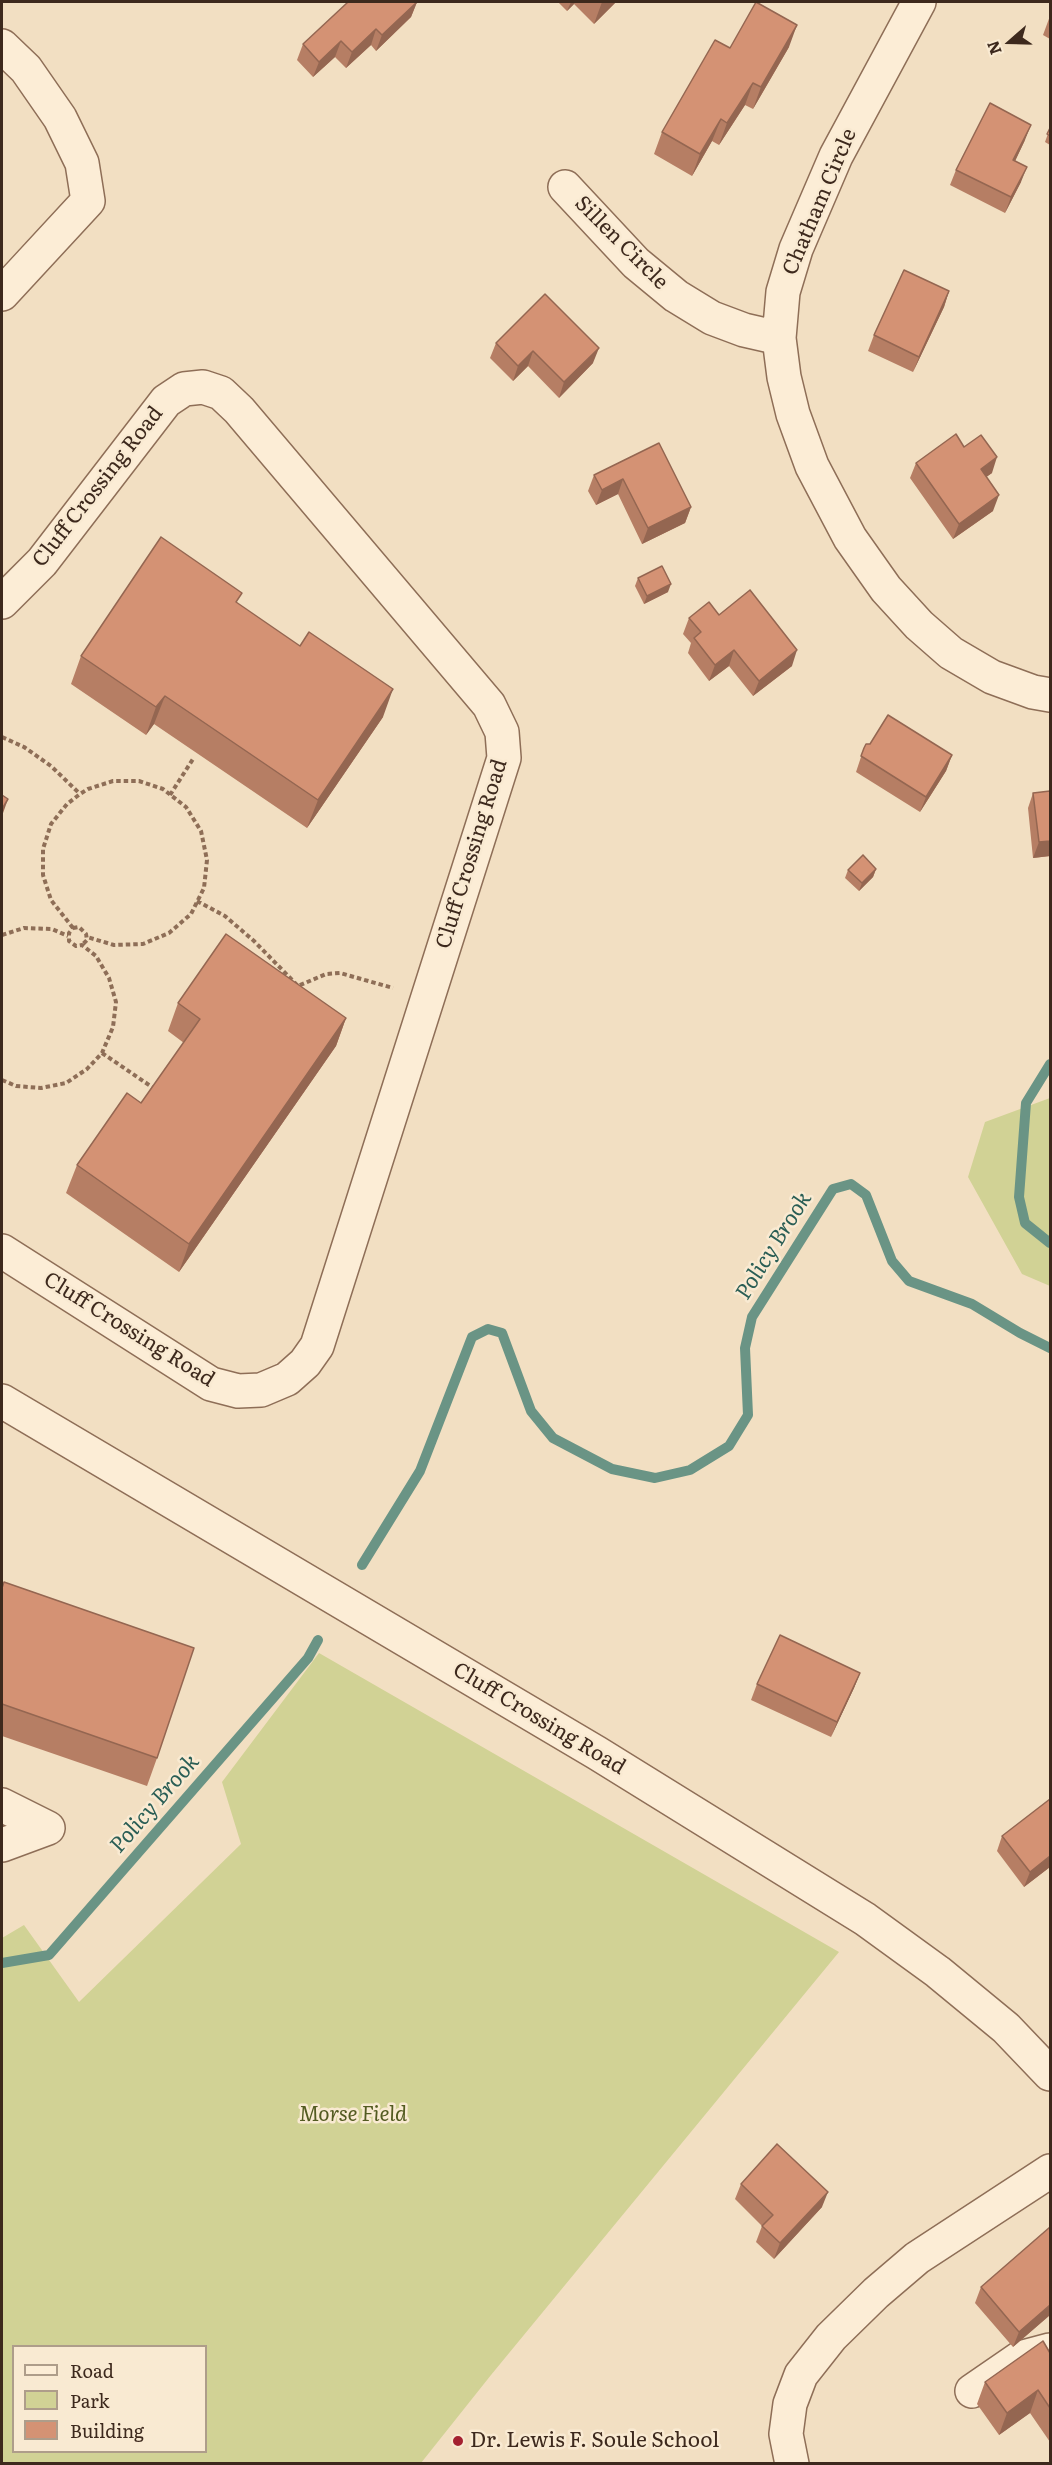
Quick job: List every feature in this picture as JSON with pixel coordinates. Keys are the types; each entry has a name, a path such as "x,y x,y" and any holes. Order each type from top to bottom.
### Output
{"street":[{"name":"Chatham Circle","path":"919,2 836,156 796,249 783,292 779,338 784,377 812,466 850,538 886,589 919,625 951,653 992,677 1033,692 1050,695"},
{"path":"2,46 26,69 60,118 82,163 88,201 2,294"},
{"name":"Sillen Circle","path":"565,187 636,263 676,296 712,318 744,330 779,338"},
{"name":"Cluff Crossing Road","path":"2,602 42,562 166,401 184,389 203,387 221,393 239,410 489,705 502,732 504,758 316,1346 305,1363 286,1379 261,1390 238,1391 211,1384 2,1251"},
{"name":"Cluff Crossing Road","path":"2,1401 597,1753 856,1913 938,1972 1006,2028 1050,2074"},
{"path":"2,1804 48,1828 2,1845"},
{"path":"792,2463 786,2434 789,2404 801,2375 831,2337 917,2258 1050,2171"},
{"path":"972,2391 1020,2358 1050,2350"}],"path":[{"path":"2,737 24,747 51,766 80,794"},
{"path":"170,795 193,759"},
{"path":"113,781 139,782 163,789 170,795 186,807 201,831 207,860 204,888 191,914 169,933 143,944 114,945 87,937 82,929 73,928 51,900 43,875 43,849 51,824 67,804 80,794 113,781"},
{"path":"197,901 225,916 254,941 298,986 326,974 340,973 374,982"},
{"path":"2,935 24,928 52,929 68,936 74,946 82,945 96,956 110,978 116,1002 113,1027 102,1053 87,1069 66,1083 41,1088 16,1086 2,1080"},
{"path":"68,936 73,928"},
{"path":"82,945 87,937"},
{"path":"102,1053 152,1087"}],"green space":[{"path":"1050,1098 1050,1286 1022,1274 968,1177 985,1122"},
{"name":"Morse Field","path":"319,1653 839,1952 421,2463 2,2463 2,1938 24,1925 79,2002 241,1844 222,1782"}],"building":[{"path":"348,2 417,2 382,35 376,29 352,52 341,41 319,62 303,44"},
{"path":"756,2 797,25 761,87 753,83 727,123 721,119 700,154 662,132 715,40 730,48"},
{"path":"990,103 1031,125 1013,160 1027,167 1011,197 956,170"},
{"path":"904,270 949,291 919,357 874,335"},
{"path":"545,294 599,348 564,382 533,351 518,366 496,343"},
{"path":"956,434 964,447 981,435 997,457 981,469 999,495 959,524 916,463"},
{"path":"659,443 691,507 648,528 623,479 602,490 594,475"},
{"path":"161,537 242,593 236,602 300,646 309,632 393,689 318,800 165,696 156,707 81,656"},
{"path":"662,566 671,584 647,596 638,578"},
{"path":"750,590 797,650 759,681 734,650 715,665 694,638 701,632 689,618 709,602 719,615"},
{"path":"888,715 952,755 926,797 861,756 866,744 870,744"},
{"path":"1050,791 1050,841 1039,842 1033,793"},
{"path":"2,795 8,799 2,809"},
{"path":"863,855 876,869 862,883 848,870"},
{"path":"226,934 346,1018 189,1244 77,1165 127,1093 141,1103 200,1019 178,1003"},
{"path":"4,1582 194,1648 157,1758 2,1704 2,1588"},
{"path":"780,1635 860,1673 837,1722 757,1684"},
{"path":"1050,1799 1050,1856 1030,1872 1002,1836"},
{"path":"777,2144 828,2192 780,2243 762,2226 773,2215 741,2184"},
{"path":"1050,2227 1050,2305 1019,2332 981,2287"},
{"path":"1043,2341 1050,2353 1050,2408 1038,2390 1007,2413 985,2382"}],"waterway":[{"name":"Policy Brook","path":"1050,1064 1026,1103 1019,1197 1025,1223 1050,1243"},
{"name":"Policy Brook","path":"362,1565 420,1471 472,1337 488,1329 502,1333 531,1411 553,1438 612,1469 655,1478 690,1470 729,1446 748,1415 745,1348 752,1317 833,1189 851,1184 866,1195 892,1261 909,1281 972,1304 1050,1348"},
{"name":"Policy Brook","path":"2,1963 49,1955 308,1658 318,1640"}],"place":[{"name":"Dr. Lewis F. Soule School","path":"458,2441"}]}
